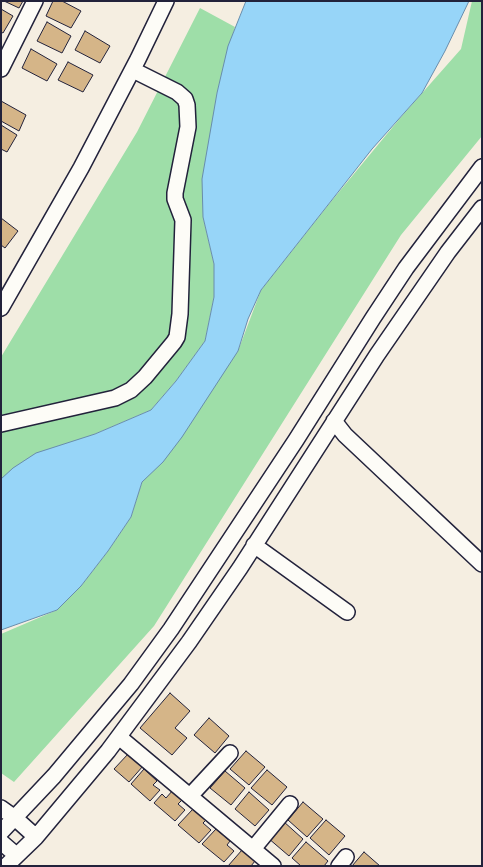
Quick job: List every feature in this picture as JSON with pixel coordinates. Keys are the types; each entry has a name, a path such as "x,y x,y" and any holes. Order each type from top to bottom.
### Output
{"street":[{"path":"1,69 35,1"},
{"path":"1,308 81,168 133,70 166,1"},
{"path":"1,424 115,398 131,390 145,377 177,337 180,314 183,220 175,199 175,193 188,127 187,105 185,99 177,92 133,70"},
{"path":"1,832 54,776 131,684 171,629 296,440 406,268 482,167"},
{"path":"1,842 11,861 36,837 119,737 189,642 254,545 377,355 448,252 482,208"},
{"path":"334,421 345,435 482,564"},
{"path":"254,545 347,612"},
{"path":"119,737 273,866"},
{"path":"190,796 230,753"},
{"path":"252,849 290,804"},
{"path":"1,808 15,818 36,837"}],"green space":[{"path":"472,1 482,1 482,136 401,235 154,626 14,782 1,773 1,634 57,610 81,586 108,551 131,517 142,482 238,351 261,290 329,204 401,117 461,49"},
{"path":"200,8 235,27 217,93 203,217 214,264 214,297 205,341 176,381 151,410 95,434 1,480 1,357 137,132"}],"water":[{"path":"246,1 469,1 445,51 422,93 372,149 261,290 248,319 238,351 182,437 163,462 142,482 131,517 108,551 81,586 57,610 1,630 1,479 13,468 36,453 95,434 151,410 176,381 205,341 214,297 214,264 203,217 202,179 217,93 228,46"}],"building":[{"path":"4,1 23,1 19,8"},
{"path":"53,1 62,1 81,11 71,28 46,16"},
{"path":"1,9 13,16 3,33 1,32"},
{"path":"47,22 71,36 62,53 37,41"},
{"path":"85,31 110,46 100,63 75,50"},
{"path":"31,49 57,64 47,81 22,68"},
{"path":"68,62 93,75 83,92 58,80"},
{"path":"1,101 26,115 19,131 1,121"},
{"path":"1,125 17,135 7,152 1,149"},
{"path":"1,218 18,231 5,248 1,245"},
{"path":"170,693 190,711 175,728 187,738 172,755 140,728"},
{"path":"209,718 229,736 215,753 194,735"},
{"path":"246,751 265,767 249,785 230,769"},
{"path":"129,753 143,766 129,782 114,769"},
{"path":"144,769 157,781 153,785 160,790 150,801 131,784"},
{"path":"267,770 287,787 272,805 251,788"},
{"path":"225,771 245,788 231,805 210,788"},
{"path":"173,790 183,799 178,804 185,810 175,821 154,803 162,794 166,798"},
{"path":"249,792 269,810 255,826 235,809"},
{"path":"303,802 323,819 307,837 288,820"},
{"path":"193,809 206,820 203,823 211,830 199,843 178,825"},
{"path":"326,820 345,836 329,855 310,838"},
{"path":"283,821 303,839 289,856 268,838"},
{"path":"216,829 230,841 227,845 234,851 224,862 202,844"},
{"path":"306,842 328,861 324,866 301,866 292,858"},
{"path":"242,850 255,861 251,866 228,866"},
{"path":"364,852 380,866 352,866"}]}
